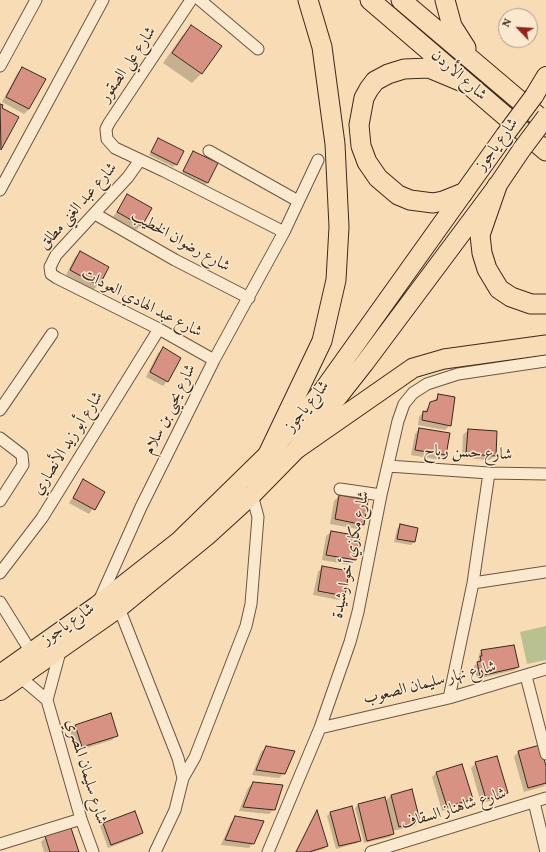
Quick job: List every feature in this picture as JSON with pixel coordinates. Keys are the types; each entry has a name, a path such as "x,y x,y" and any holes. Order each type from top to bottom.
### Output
{"highway":[{"path":"268,454 322,341 336,280 339,227 335,144 322,47 308,0"},
{"name":"شارع الأردن","path":"370,0 546,151"},
{"name":"شارع الأردن","path":"401,0 546,123"},
{"path":"445,0 452,26 481,68"},
{"path":"463,193 443,202 433,203 410,200 398,195 378,178 367,162 362,146 359,125 363,103 369,89 375,81 388,74 404,69 429,68 465,83"},
{"path":"497,186 480,235 482,253 487,269 495,284 511,297 525,302 546,304"},
{"path":"298,448 402,374 420,365 444,359 546,345"}],"main road":[{"name":"شارع ياجوز","path":"0,674 96,606 180,540 268,454 323,390 534,96 546,76"},
{"name":"شارع ياجوز","path":"0,692 119,608 207,536 252,495 298,448 360,370 497,186 546,117"}],"street":[{"path":"0,190 103,0"},
{"name":"شارع علي الصقور","path":"140,160 114,148 107,139 106,129 191,0"},
{"path":"0,66 34,1"},
{"path":"207,2 258,49"},
{"path":"209,151 298,201"},
{"path":"140,160 284,232"},
{"name":"شارع عبد الغني مطلق","path":"54,276 51,274 50,267 56,256 128,177 140,160"},
{"name":"شارع يحيى بن سلام","path":"96,606 141,507 214,360 284,232 318,160"},
{"name":"شارع رضوان الخطيب","path":"95,214 175,260 249,298"},
{"name":"شارع عبد الهادي العودات","path":"54,276 159,329 214,360"},
{"name":"شارع أبو زيد الأنصاري","path":"0,573 42,518 159,329"},
{"path":"0,410 52,334"},
{"name":"شارع مكازي أخو ارشيدة","path":"268,852 320,728 342,668 358,612 381,495 400,412 404,404 413,393 427,384 458,374 546,361"},
{"path":"0,438 22,455 23,464 0,501"},
{"name":"شارع حسن رباح","path":"388,466 489,473 546,474"},
{"path":"449,698 473,583 489,473"},
{"path":"340,489 381,495"},
{"path":"155,852 175,810 183,778 195,757 246,626 251,604 258,517 252,495"},
{"path":"473,583 546,572"},
{"path":"0,602 32,652"},
{"path":"119,608 178,758 183,778"},
{"path":"20,677 47,700 61,648"},
{"name":"شارع نهار سليمان الصعوب","path":"320,728 449,698 546,669"},
{"path":"526,676 546,754"},
{"name":"شارع سليمان المصري","path":"47,700 81,819 93,852"},
{"name":"شارع شاهناز السقاف","path":"371,852 546,798"},
{"path":"534,802 546,852"},
{"path":"0,844 81,819"}],"green space":[{"path":"546,626 546,660 527,664 520,632"}],"building":[{"path":"191,25 222,46 202,74 172,53"},
{"path":"22,67 46,79 29,109 6,97"},
{"path":"0,104 3,105 2,108 19,117 1,150"},
{"path":"158,138 184,151 177,165 151,152"},
{"path":"193,151 218,163 208,183 183,171"},
{"path":"127,194 152,208 142,226 117,212"},
{"path":"80,251 109,267 99,286 70,270"},
{"path":"163,347 181,358 168,382 150,372"},
{"path":"438,394 455,397 451,426 422,420 423,411 427,412 430,402 437,400"},
{"path":"419,428 450,433 446,455 415,450"},
{"path":"468,429 497,431 496,456 466,454"},
{"path":"83,479 105,492 95,510 73,498"},
{"path":"339,495 368,500 364,525 335,519"},
{"path":"400,524 418,528 415,542 397,539"},
{"path":"331,531 360,536 356,560 326,555"},
{"path":"322,566 349,571 345,596 318,591"},
{"path":"514,645 519,667 480,676 477,662 481,661 481,650"},
{"path":"111,713 118,736 82,747 75,725"},
{"path":"540,745 546,766 546,783 528,788 518,751"},
{"path":"266,746 295,751 285,774 256,770"},
{"path":"497,756 508,793 486,799 475,762"},
{"path":"462,764 473,799 447,807 436,772"},
{"path":"253,782 283,785 275,810 243,807"},
{"path":"412,789 420,821 399,827 391,795"},
{"path":"385,797 394,834 367,841 358,804"},
{"path":"352,806 361,841 339,846 330,812"},
{"path":"317,810 328,846 309,852 296,852"},
{"path":"135,811 143,833 111,845 103,823"},
{"path":"235,816 264,821 254,844 225,840"},
{"path":"71,828 79,852 50,852 45,836"}]}
